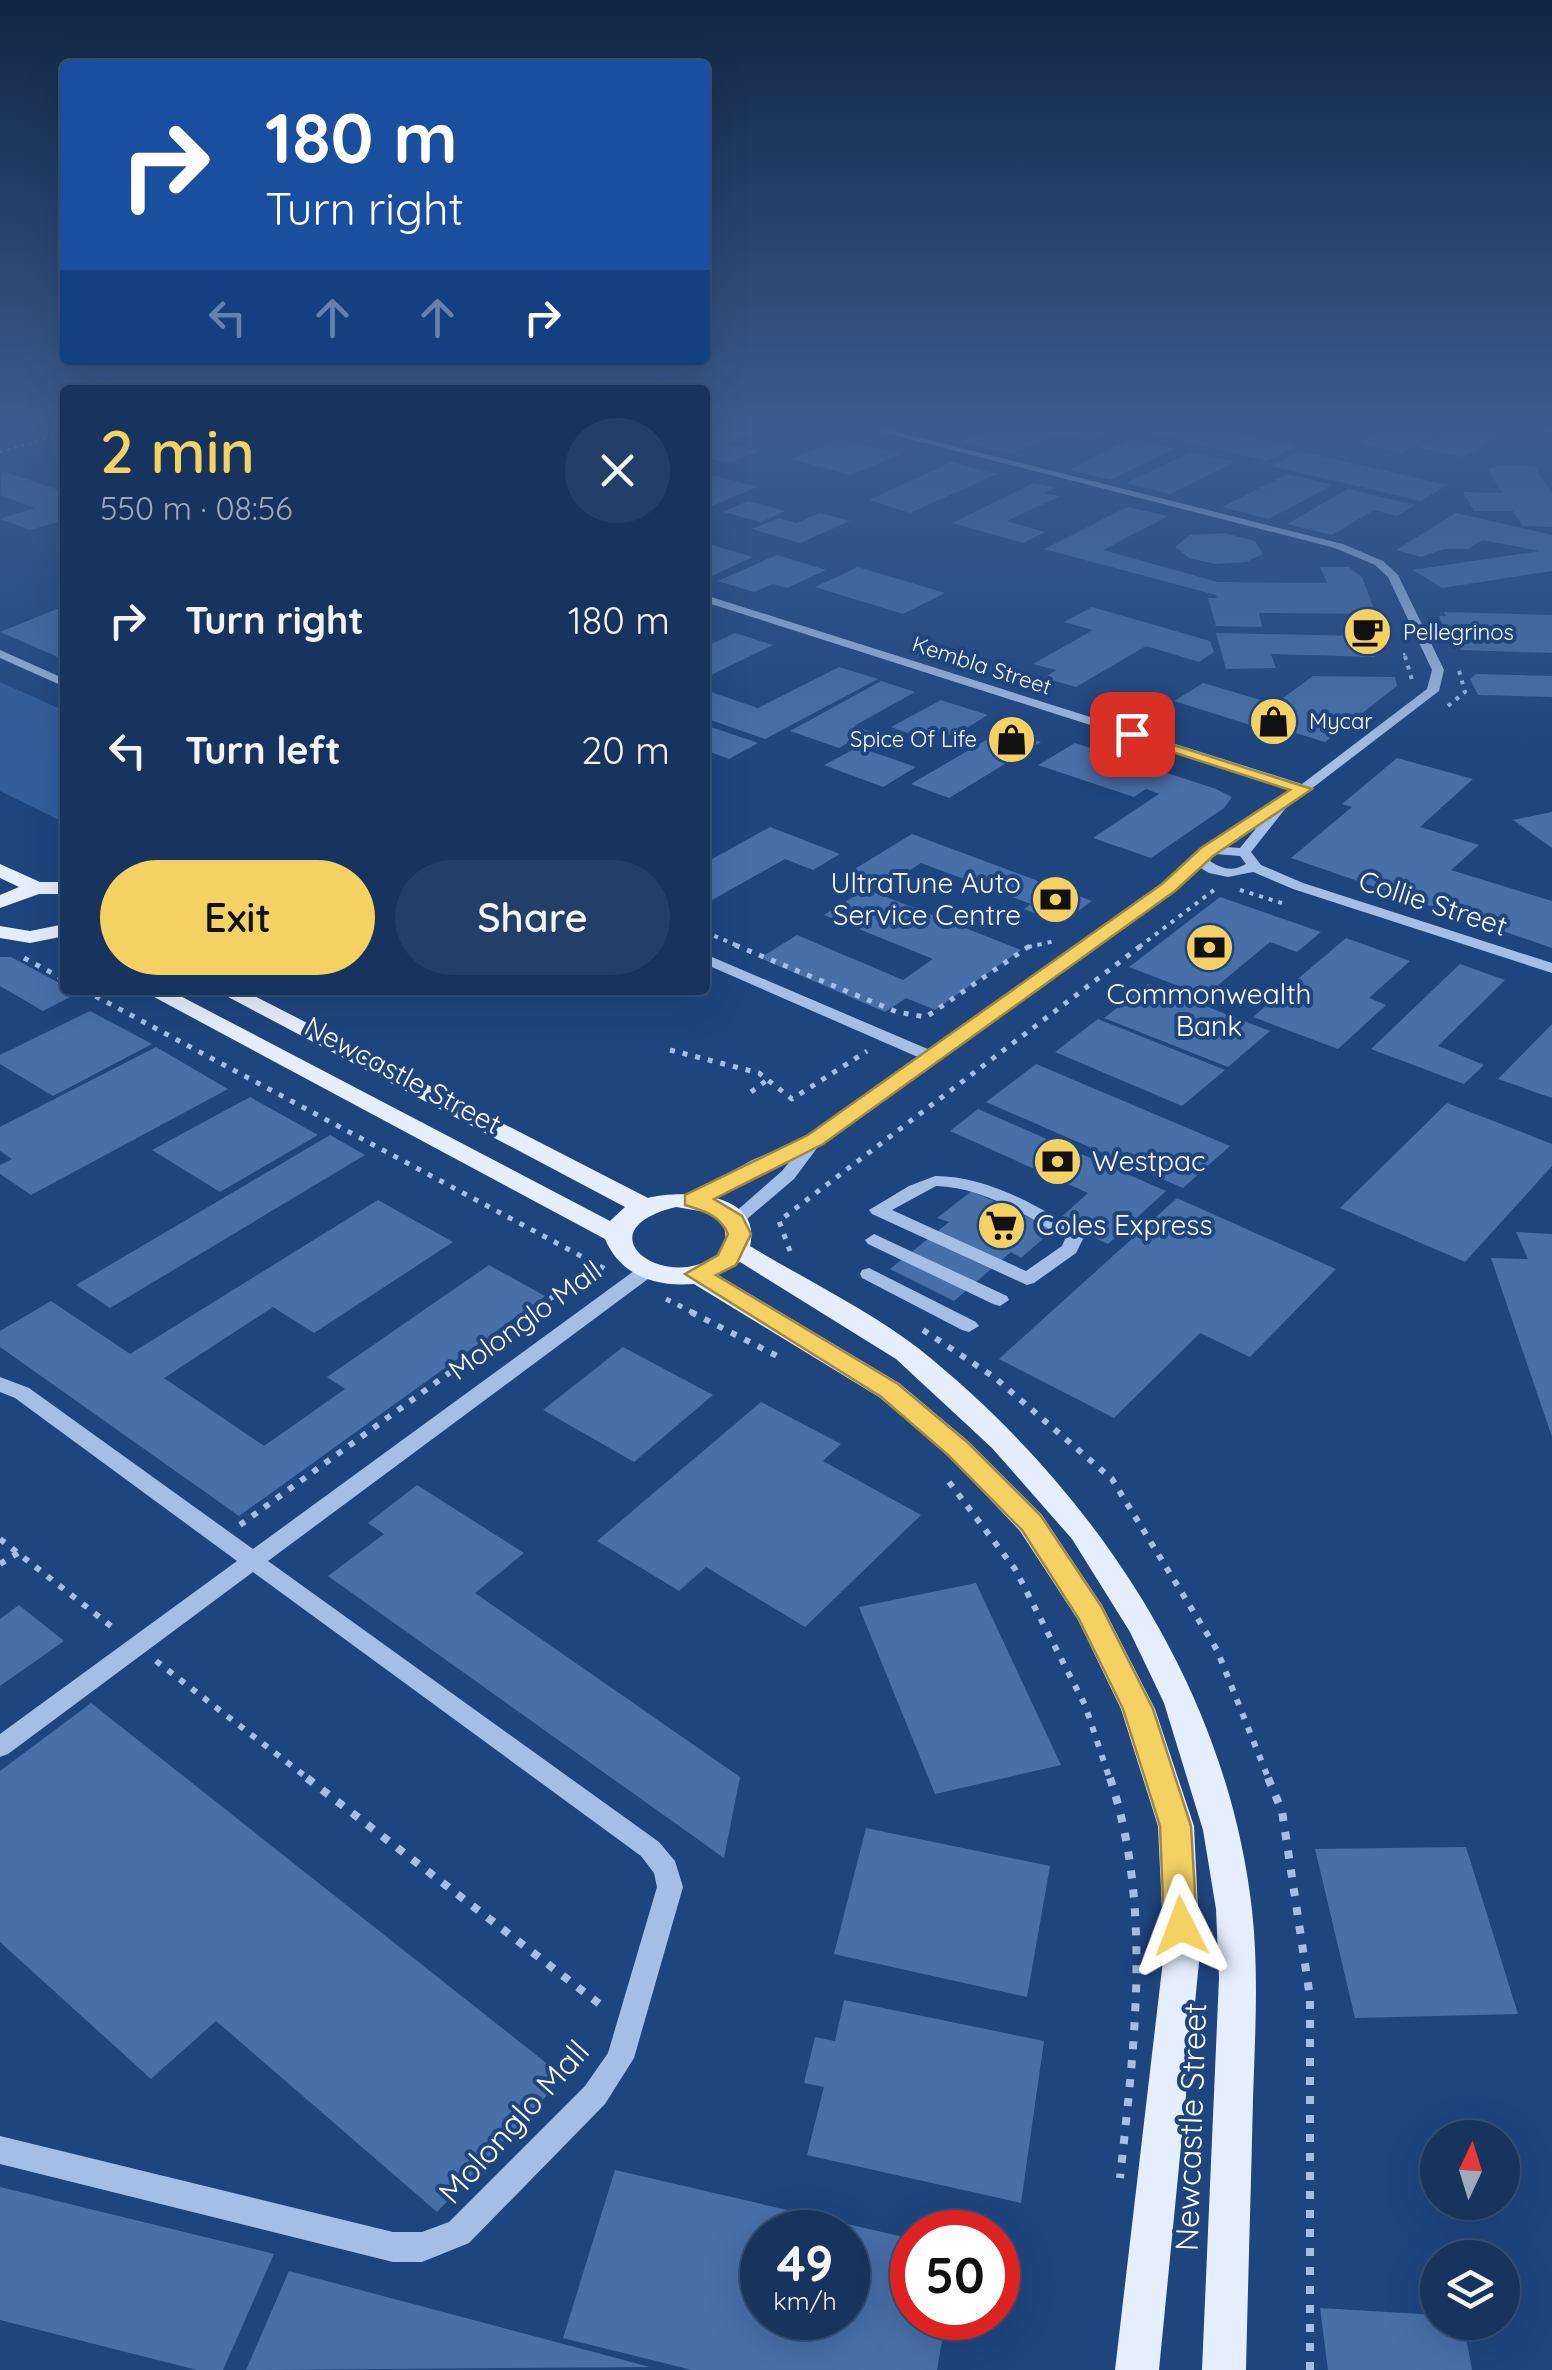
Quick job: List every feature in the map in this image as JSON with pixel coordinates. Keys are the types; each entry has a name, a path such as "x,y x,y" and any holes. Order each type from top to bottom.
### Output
{"main road":[{"path":"0,870 36,888"},
{"path":"0,902 36,888 60,888"},
{"path":"0,932 55,932"},
{"name":"Newcastle Street","path":"161,995 615,1234"},
{"name":"Newcastle Street","path":"236,995 643,1206"},
{"path":"694,1200 718,1207 736,1235 714,1268 697,1274 638,1277 616,1249 615,1234 624,1218 643,1206 694,1200"},
{"name":"Newcastle Street","path":"736,1235 906,1353 1002,1440 1082,1531 1143,1627 1180,1703 1221,1830 1234,1908 1238,1978 1224,2370"},
{"name":"Newcastle Street","path":"697,1274 889,1390 967,1458 1031,1523 1091,1614 1138,1709 1176,1826 1182,1952 1137,2370"}],"street":[{"path":"694,1200 816,1140 1168,888 1204,854 1282,805 1433,691 1439,680 1392,575 1379,563 1315,540"},
{"name":"Kembla Street","path":"710,600 1304,789"},
{"path":"0,654 60,680"},
{"path":"1244,852 1282,805"},
{"path":"1204,854 1226,848 1244,852 1254,860 1246,870"},
{"path":"1204,854 1204,864 1218,871"},
{"name":"Collie Street","path":"1218,871 1246,870 1552,968"},
{"path":"1168,888 1218,871"},
{"path":"710,961 932,1056"},
{"path":"736,1235 816,1140"},
{"path":"948,1180 971,1186 1075,1237 1070,1249 1029,1278 878,1210 927,1183 948,1180"},
{"path":"874,1240 1000,1300"},
{"path":"869,1274 968,1326"},
{"name":"Molonglo Mall","path":"0,1746 638,1277"},
{"name":"Molonglo Mall","path":"0,1384 22,1394 650,1848 666,1869 670,1887 620,2058 565,2127 459,2233 422,2247 393,2247 0,2150"}],"path":[{"path":"1398,640 1412,672 1412,682"},
{"path":"1438,714 1465,692 1456,662"},
{"path":"792,1258 779,1221 1212,890 1238,890 1294,907"},
{"path":"710,934 897,1012 926,1017 1028,947 1058,940"},
{"path":"22,957 60,977"},
{"path":"93,995 597,1265 638,1277 787,1360"},
{"path":"670,1050 760,1072 787,1098 796,1099 870,1049"},
{"path":"751,1092 767,1080"},
{"path":"220,1540 597,1265"},
{"path":"919,1328 994,1377 1112,1480 1217,1650 1282,1811 1310,1997 1310,2370"},
{"path":"944,1474 1015,1570 1085,1705 1128,1832 1138,2012 1118,2193"},
{"path":"0,1540 629,2027"},
{"path":"0,1564 18,1553"}],"shaded area":[{"path":"0,682 60,709 60,821 0,791"}],"building":[{"path":"1063,540 1123,540 1103,550 1218,582 1327,583 1320,567 1349,567 1362,577 1376,614 1259,613 1262,627 1216,626 1208,598 1217,598 1216,595 1044,549"},
{"path":"1184,540 1250,540 1255,541 1263,554 1246,562 1215,564 1189,558 1175,547"},
{"path":"1413,540 1552,540 1552,571 1442,588 1413,570 1540,551 1482,540 1468,549 1444,549 1421,557 1396,550"},
{"path":"710,544 753,557 710,577"},
{"path":"777,555 826,570 787,588 773,584 754,592 718,581"},
{"path":"858,567 945,593 903,614 815,587"},
{"path":"1092,607 1210,641 1214,652 1199,662 1146,646 1076,687 1044,678 1056,670 1033,664 1093,630 1064,622"},
{"path":"60,610 60,658 0,632"},
{"path":"1444,612 1552,615 1552,653 1462,650 1452,646 1439,616 1446,616"},
{"path":"735,633 773,645 710,676 710,645"},
{"path":"1216,633 1361,636 1369,641 1375,657 1271,654 1276,668 1226,669"},
{"path":"839,667 878,679 765,739 710,720 710,692 758,708"},
{"path":"1476,674 1552,676 1552,697 1478,695 1470,679"},
{"path":"1313,676 1395,677 1397,686 1325,742 1286,730 1279,734 1174,701 1203,683 1275,704"},
{"path":"881,681 915,692 854,726 869,731 839,748 790,731"},
{"path":"941,700 988,715 953,736 941,732 927,740 891,727"},
{"path":"710,727 758,743 729,759 710,752"},
{"path":"1005,729 1041,742 949,798 911,784"},
{"path":"1075,743 1232,797 1224,808 1151,858 1093,838 1159,794 1146,789 1134,797 1038,765"},
{"path":"858,747 916,767 883,787 824,765"},
{"path":"1397,758 1473,779 1420,827 1479,845 1451,870 1552,901 1552,948 1291,858 1352,807 1342,804"},
{"path":"1552,812 1552,848 1513,820"},
{"path":"770,827 840,854 813,870 785,859 710,901 710,860"},
{"path":"912,834 1092,901 1061,923 1024,909 1031,904 921,863 888,884 853,870"},
{"path":"866,889 1021,950 935,1010 906,998 885,1012 760,958 797,935 903,980 933,959 824,915"},
{"name":"Commonwealth Bank","path":"1220,897 1321,932 1297,952 1270,942 1205,996 1129,967"},
{"path":"1346,938 1410,961 1369,998 1386,1005 1338,1049 1253,1017"},
{"path":"0,957 11,957 60,983 60,995 74,995 43,1011 0,986"},
{"path":"1460,964 1505,980 1438,1046 1484,1065 1464,1084 1371,1049"},
{"path":"1148,984 1270,1031 1228,1067 1104,1018"},
{"path":"90,1011 152,1044 53,1096 0,1064 0,1055"},
{"path":"1098,1019 1225,1070 1182,1106 1055,1052"},
{"path":"1552,1024 1552,1098 1498,1079"},
{"path":"156,1047 228,1089 31,1195 0,1174 0,1165 12,1159 0,1151 0,1127"},
{"path":"1036,1064 1230,1146 1183,1188 986,1102"},
{"path":"250,1097 318,1135 220,1192 152,1150"},
{"path":"1447,1103 1552,1144 1552,1166 1465,1262 1340,1208"},
{"name":"Westpac","path":"978,1109 1166,1191 1108,1244 1057,1221 1088,1193 950,1131"},
{"path":"330,1135 365,1155 110,1308 76,1285"},
{"path":"972,1191 1054,1229 1021,1258 1011,1252 954,1301 890,1269 949,1222 937,1218"},
{"path":"1177,1198 1336,1269 1250,1357 1200,1333 1114,1418 999,1359"},
{"path":"378,1200 453,1242 314,1333 273,1307 164,1378 264,1446 345,1389 327,1377 489,1265 545,1296 239,1516 0,1347 0,1331 51,1301 130,1354"},
{"path":"1516,1232 1552,1234 1552,1437 1491,1258 1528,1259"},
{"path":"623,1347 713,1395 634,1462 543,1410"},
{"path":"761,1402 841,1444 823,1461 921,1515 805,1627 706,1567 679,1591 597,1541"},
{"path":"417,1485 524,1553 475,1593 740,1777 724,1858 328,1576 384,1534 368,1523"},
{"path":"976,1583 1061,1765 935,1794 859,1607"},
{"path":"19,1605 64,1641 0,1686 0,1619"},
{"path":"91,1703 564,2077 437,2212 216,2021 151,2079 0,1942 0,1771"},
{"path":"866,1828 1050,1866 1027,1997 834,1954"},
{"path":"1466,1847 1518,2014 1355,2018 1315,1849"},
{"path":"844,2000 1044,2041 1021,2203 807,2155 824,2087 804,2083 815,2037 835,2041"},
{"path":"615,2170 787,2210 740,2210 740,2340 870,2340 870,2229 890,2234 890,2340 942,2340 937,2370 692,2370 563,2338"},
{"path":"0,2187 274,2254 223,2370 197,2370 0,2320"},
{"path":"289,2271 650,2367 246,2370"},
{"path":"1320,2308 1420,2314 1420,2340 1466,2340 1472,2370 1328,2370"}],"place":[{"name":"Pellegrinos","path":"1368,632"},
{"name":"Mycar","path":"1274,721"},
{"name":"Spice Of Life","path":"1012,739"},
{"name":"UltraTune Auto Service Centre","path":"1056,899"},
{"name":"Commonwealth Bank","path":"1209,947"},
{"name":"Westpac","path":"1057,1161"},
{"name":"Coles Express","path":"1001,1225"}],"route":[{"path":"1132,734 1304,789 1207,852 1168,888 816,1140 758,1164 694,1200 718,1207 734,1221 740,1234 737,1248 728,1259 697,1274 889,1390 958,1448 1031,1523 1091,1614 1138,1709 1176,1826 1181,1926"}]}
